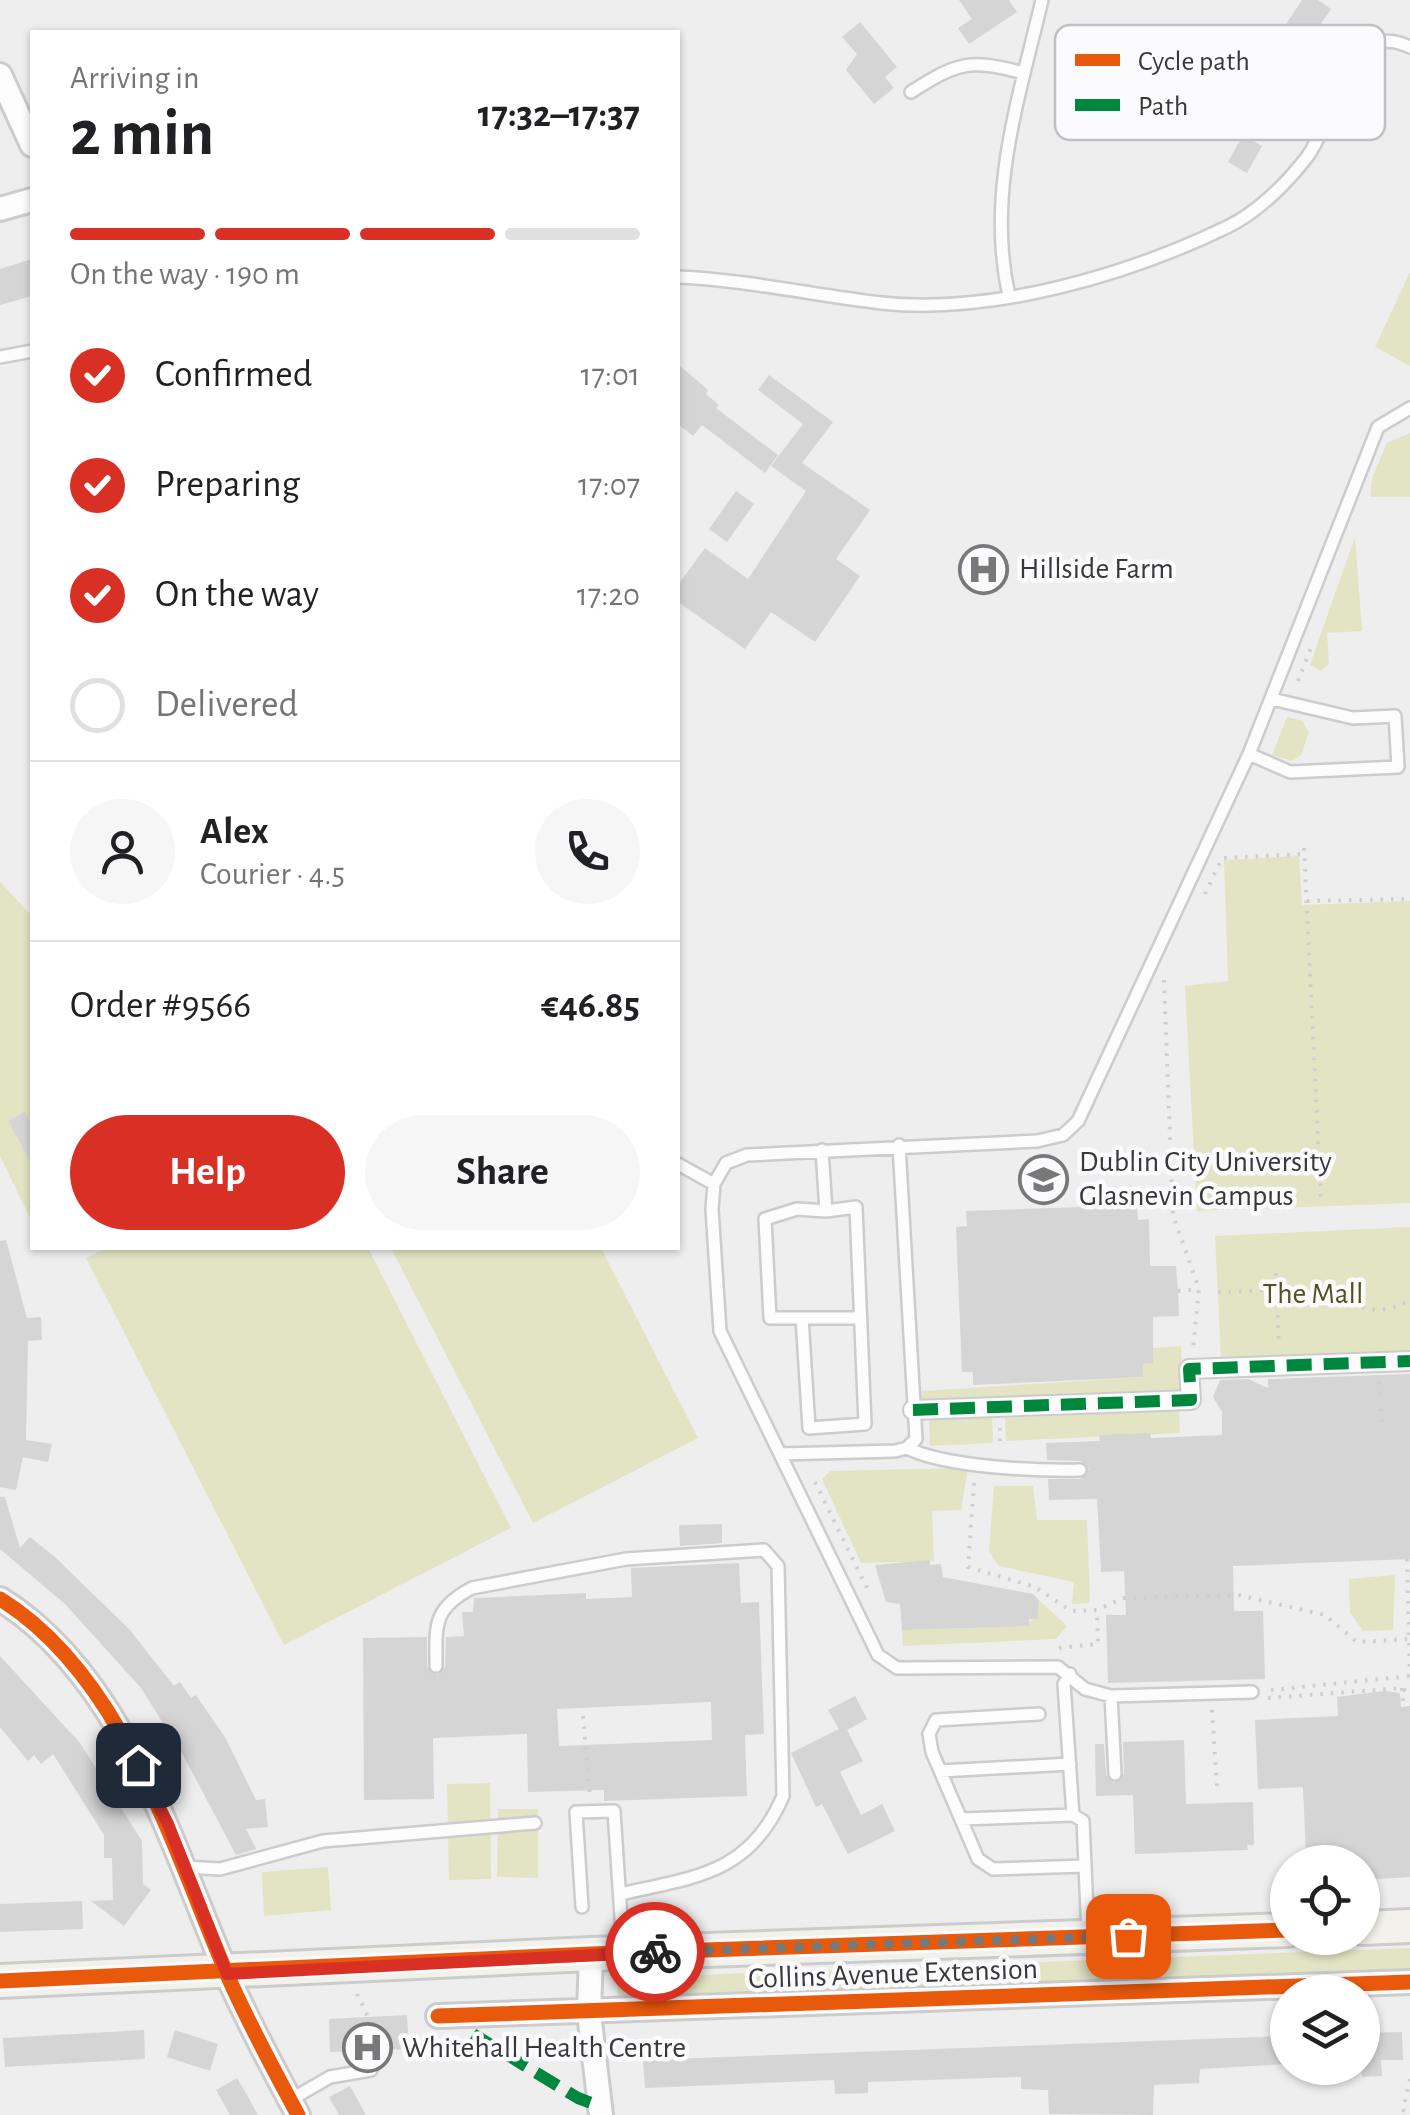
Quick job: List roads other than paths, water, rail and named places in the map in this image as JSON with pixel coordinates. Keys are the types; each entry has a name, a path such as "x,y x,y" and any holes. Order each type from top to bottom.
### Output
{"main road":[{"path":"1380,1927 1410,1926"},
{"name":"Collins Avenue Extension","path":"0,1981 1270,1931"}],"street":[{"path":"0,75 30,142"},
{"path":"0,208 30,200"},
{"path":"914,1410 1191,1400 1189,1370 1410,1361"},
{"path":"0,1598 74,1666 123,1735 168,1824 182,1868 227,1974 294,2108"},
{"path":"601,2115 589,2013 607,1954"},
{"name":"Collins Avenue Extension","path":"438,2016 1410,1982"}],"lane":[{"path":"1009,296 1002,263 1000,209 1008,140 1042,0"},
{"path":"1385,38 1410,47"},
{"path":"911,92 960,64 981,62 1023,73"},
{"path":"680,277 724,279 885,303 974,305 1171,252 1231,225 1259,206 1306,158 1317,140"},
{"path":"0,356 30,351"},
{"path":"1251,1696 1110,1696 1084,1689 1058,1666 897,1668 878,1655 720,1331 714,1184 726,1162 747,1155 1037,1141 1063,1135 1078,1121 1249,754 1378,427 1410,408"},
{"path":"1272,699 1353,718 1410,716"},
{"path":"1249,754 1290,772 1398,767 1395,716"},
{"path":"898,1146 916,1439 907,1448"},
{"path":"822,1150 826,1211"},
{"path":"680,1165 714,1184"},
{"path":"802,1318 809,1428 865,1424 856,1206 826,1211 797,1209 765,1220 770,1318 802,1318 860,1318"},
{"path":"781,1454 907,1448 926,1458 1044,1471 1080,1470"},
{"path":"436,1666 436,1621 450,1599 472,1588 626,1559 764,1550 778,1566 783,1796 771,1824 749,1851 721,1867 620,1894"},
{"path":"1070,1674 1064,1684 1073,1816"},
{"path":"1110,1696 1115,1774"},
{"path":"1039,1714 936,1720 929,1734 978,1859 993,1869 1085,1866"},
{"path":"940,1770 1070,1764"},
{"path":"582,1907 576,1812 614,1810 620,1894 607,1954"},
{"path":"961,1819 1073,1816 1083,1822 1088,1937"},
{"path":"182,1868 220,1869 323,1842 535,1823"},
{"path":"294,2108 330,2076 372,2070"}],"place":[{"name":"Hillside Farm","path":"984,569"},
{"name":"Dublin City University Glasnevin Campus","path":"1044,1179"},
{"name":"Whitehall Health Centre","path":"367,2048"}],"park label":[{"name":"The Mall","path":"1313,1294"}]}
